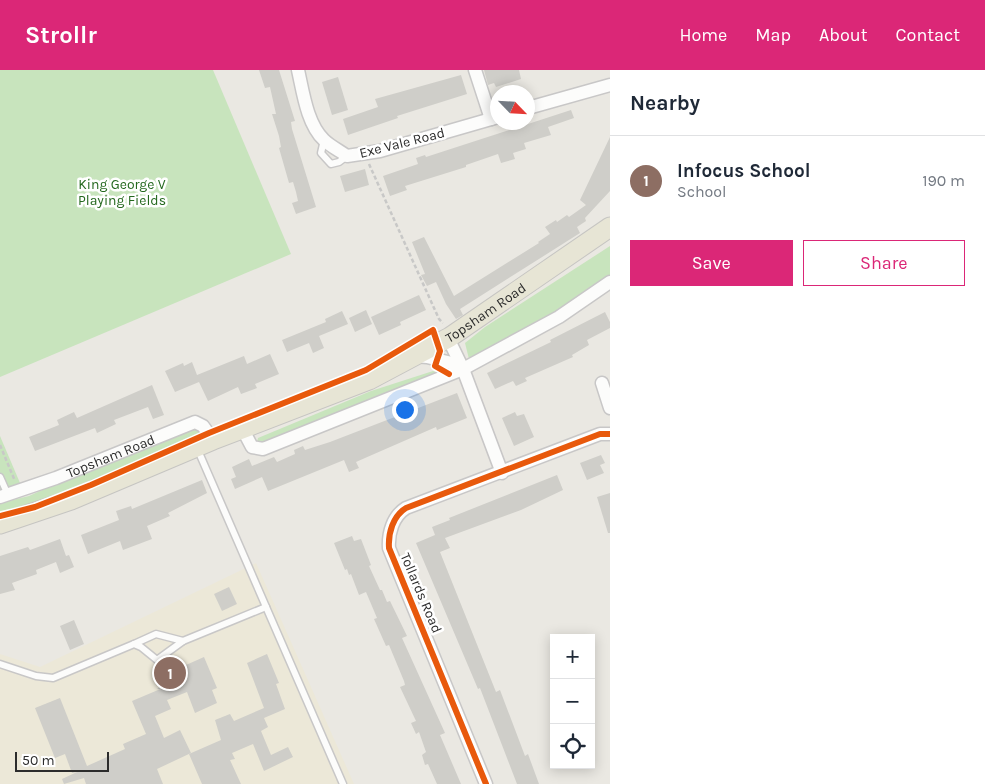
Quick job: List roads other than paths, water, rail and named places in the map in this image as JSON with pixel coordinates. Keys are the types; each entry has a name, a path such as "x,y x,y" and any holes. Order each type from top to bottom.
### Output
{"main road":[{"name":"Topsham Road","path":"0,524 70,500 205,444 369,380 414,356 610,227"}],"street":[{"name":"Exe Vale Road","path":"298,70 306,104 315,126 324,140 347,156 365,153 490,119"},
{"path":"475,70 490,108"},
{"path":"535,106 610,85"},
{"path":"243,430 252,447 263,449 462,367 559,318 610,282"},
{"path":"447,334 462,367 502,473"},
{"path":"414,356 427,357 462,367"},
{"path":"602,383 610,408"},
{"name":"Topsham Road","path":"9,495 196,422 203,426 205,444"},
{"name":"Tollards Road","path":"486,784 389,548 388,538 396,517 406,508 502,473 600,434 610,434"}],"lane":[{"path":"205,444 266,607 343,784"},
{"path":"0,477 9,495"},
{"path":"134,644 141,647 156,660 184,641 266,607"},
{"path":"0,664 36,676 53,678 156,634 184,641"}],"place":[{"name":"Infocus School","path":"170,673"}],"park label":[{"name":"King George V Playing Fields","path":"122,192"}]}
